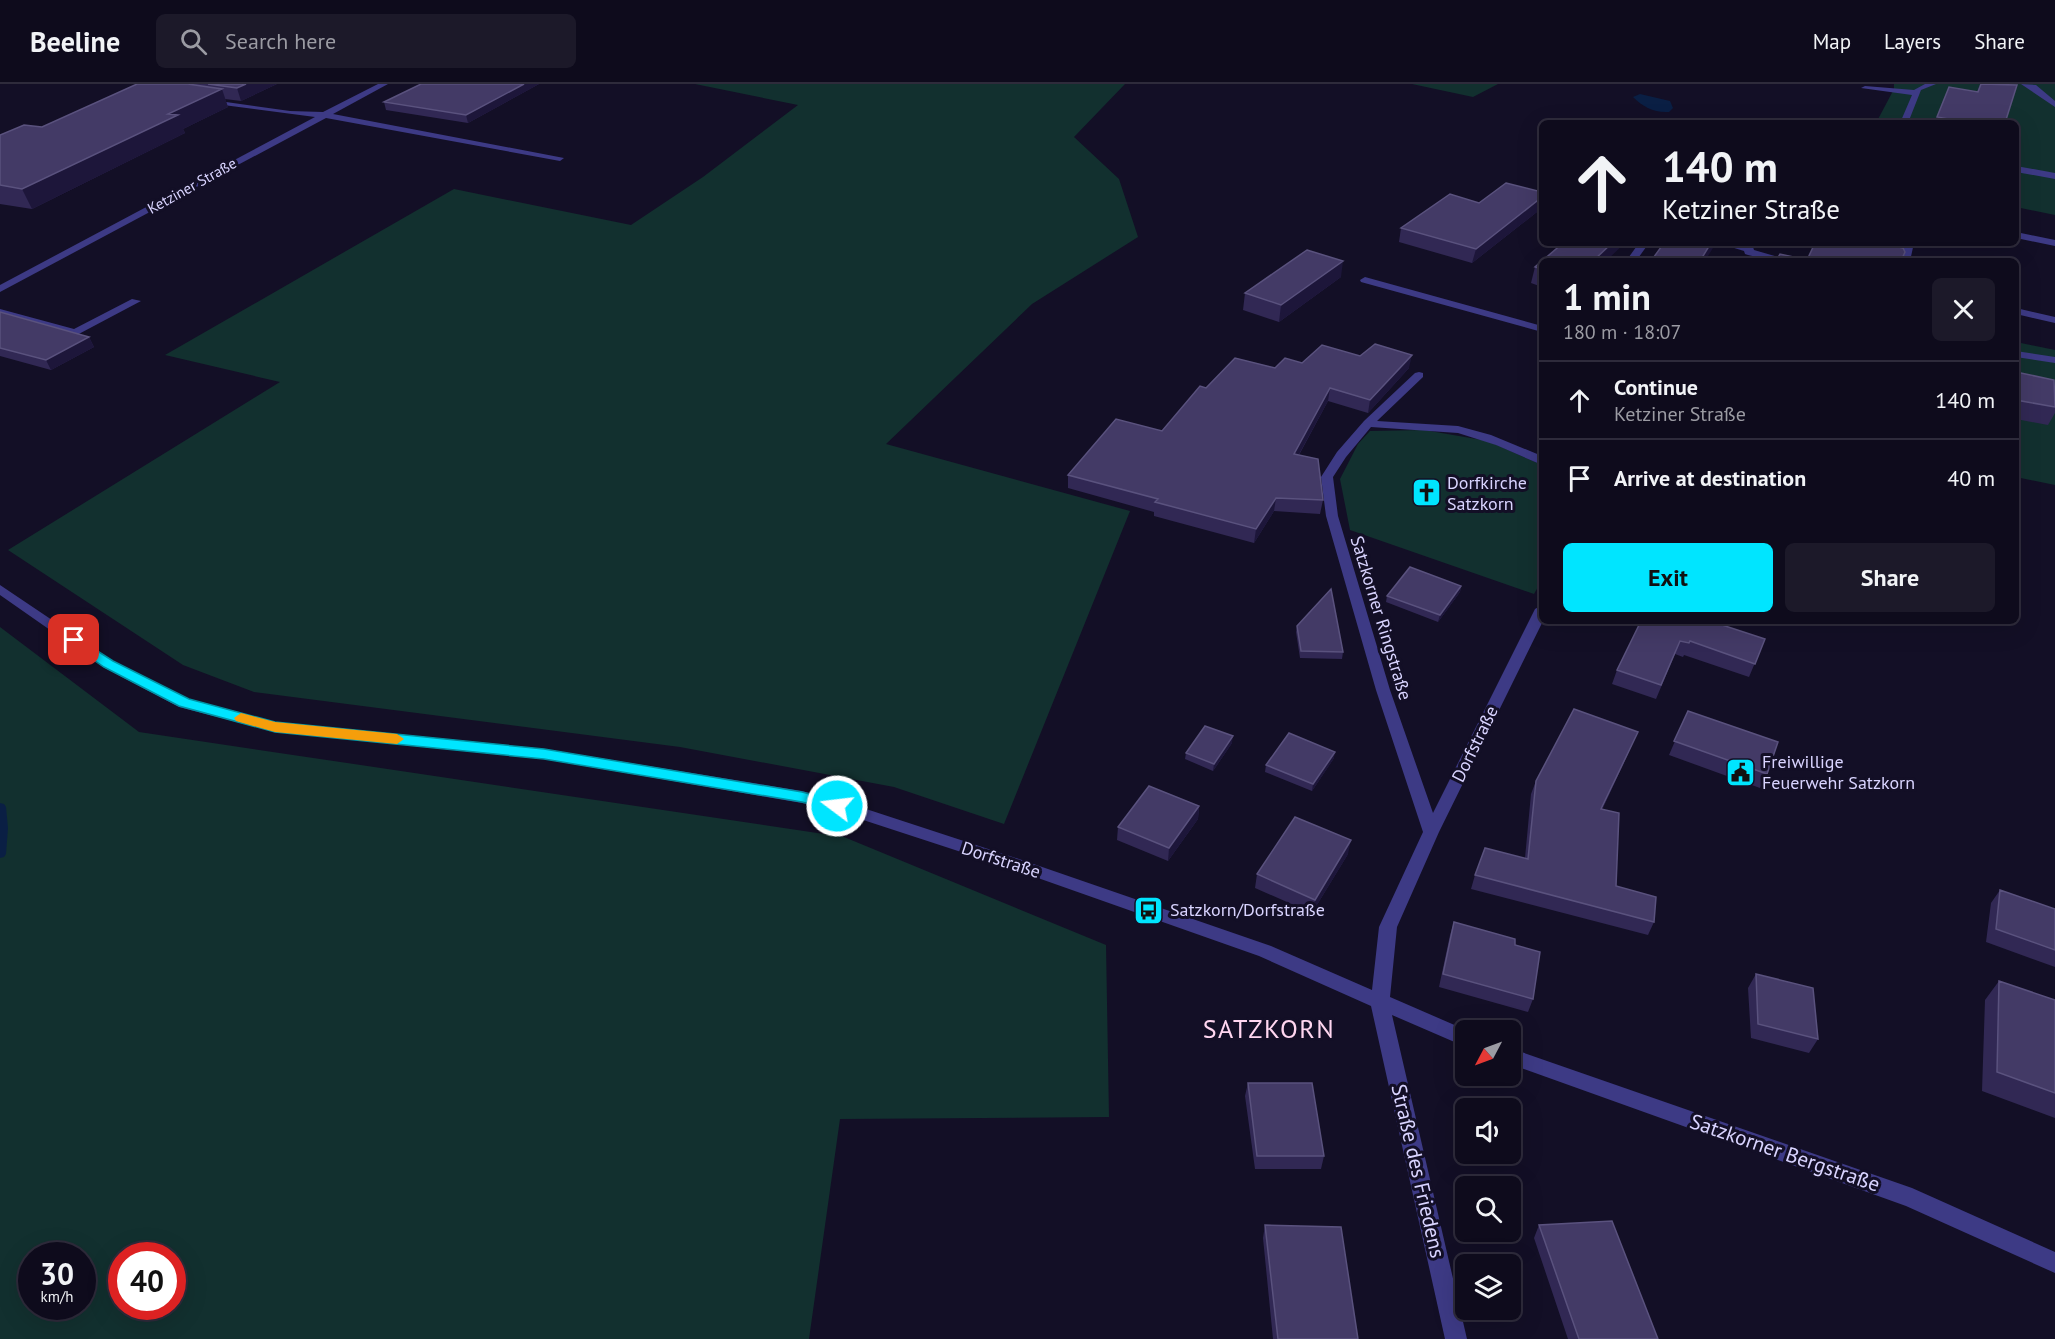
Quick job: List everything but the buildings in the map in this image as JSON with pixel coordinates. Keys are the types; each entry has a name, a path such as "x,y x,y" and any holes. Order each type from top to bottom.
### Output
{"street":[{"name":"Ketziner Straße","path":"0,289 384,84"},
{"path":"1905,120 1918,89 1932,84"},
{"path":"2025,84 2055,105"},
{"path":"1865,88 1916,93"},
{"path":"201,100 290,113 325,115 560,158"},
{"path":"2019,170 2055,176"},
{"path":"2044,174 2055,171"},
{"path":"2019,236 2055,243"},
{"path":"1732,246 1775,258"},
{"path":"1365,280 1539,328"},
{"path":"0,312 75,333 136,301"},
{"path":"2019,312 2055,320"},
{"path":"2019,354 2055,360"},
{"name":"Satzkorner Ringstraße","path":"1419,375 1368,423 1341,455 1327,477 1332,516 1383,690 1431,832"},
{"path":"1368,423 1393,428 1427,426 1456,429 1492,438 1539,459"},
{"name":"Dorfstraße","path":"0,589 108,664 184,703 275,727 544,754 802,797 854,811 1265,951 1380,1003 1388,927 1431,832 1539,615"},
{"path":"1380,1003 1455,1034"},
{"name":"Straße des Friedens","path":"1380,1003 1456,1339"},
{"name":"Satzkorner Bergstraße","path":"1521,1060 1912,1198 2055,1263"}],"green space":[{"path":"695,84 1125,84 1074,137 1119,179 1138,237 1032,304 886,444 1130,511 1004,824 894,787 680,747 254,692 183,665 8,550 280,382 165,355 454,189 631,225 703,177 798,105"},
{"path":"1412,84 1498,84 1473,97"},
{"path":"1894,84 2055,84 2055,215 2019,208 2019,120 1878,120 1894,89"},
{"path":"2019,343 2055,350 2055,485 2019,478"},
{"path":"1424,430 1488,441 1539,464 1539,585 1534,594 1350,530 1340,479 1358,444 1370,431"},
{"path":"0,627 139,732 844,837 1106,945 1109,1117 840,1119 809,1339 0,1339"}],"water":[{"path":"1640,94 1670,101 1673,108 1669,112 1649,109 1633,97"}],"waterway":[{"path":"0,807 2,828 0,854"}],"slow traffic":[{"path":"241,718 275,727 397,739"}],"place":[{"name":"Dorfkirche Satzkorn","path":"1426,493"},
{"name":"Freiwillige Feuerwehr Satzkorn","path":"1741,772"},
{"name":"Satzkorn/Dorfstraße","path":"1149,910"}],"district":[{"name":"SATZKORN","path":"1269,1029"}],"route":[{"path":"74,640 108,664 184,703 275,727 544,754 802,797 837,806"}]}
